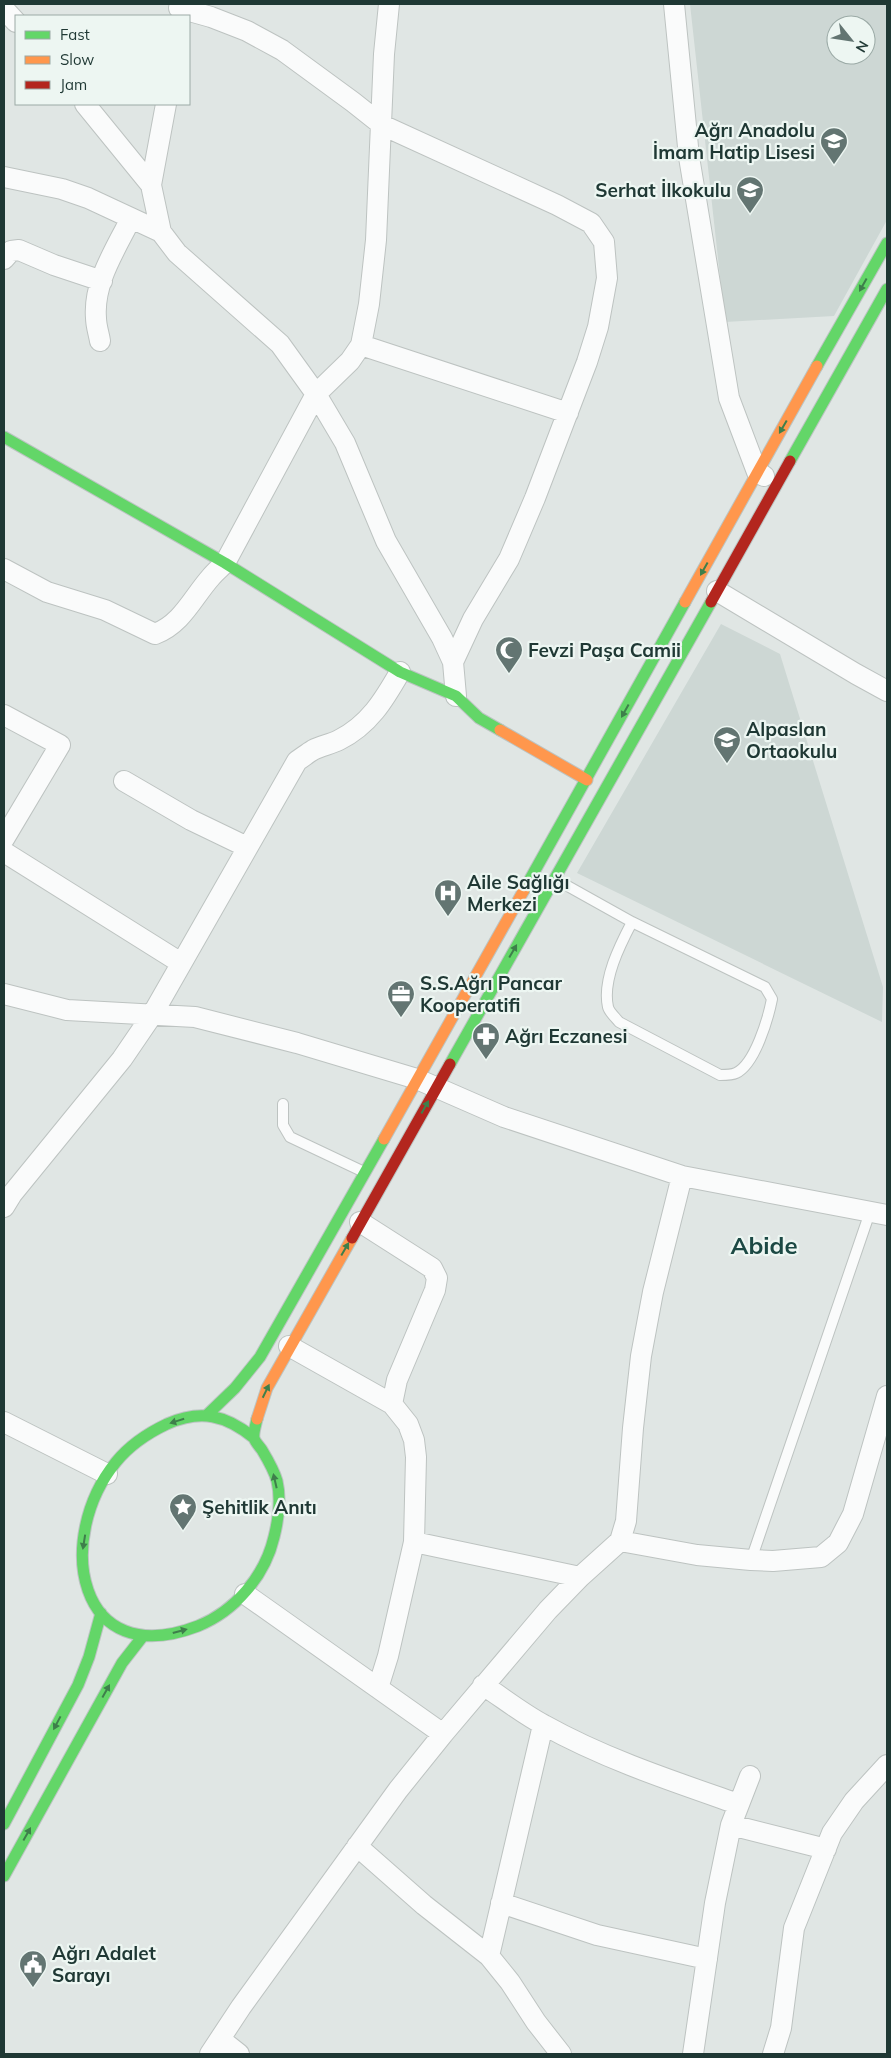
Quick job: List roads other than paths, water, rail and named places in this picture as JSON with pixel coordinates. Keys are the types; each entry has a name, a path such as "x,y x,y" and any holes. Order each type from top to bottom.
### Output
{"main road":[{"path":"207,1415 232,1393 260,1357 587,780 757,472 887,243"},
{"path":"254,1438 262,1398 289,1346 887,289"},
{"path":"4,437 225,563 400,672 456,696 479,718 587,780"},
{"path":"207,1415 224,1418 239,1425 254,1438 270,1462 277,1483 277,1530 270,1552 260,1572 245,1594 224,1612 181,1632 143,1636 126,1632 114,1625 101,1613 86,1588 81,1557 85,1532 94,1501 107,1474 128,1449 150,1433 176,1420 207,1415"},
{"path":"4,1824 78,1686 101,1613"},
{"path":"4,1876 122,1663 143,1636"}],"street":[{"path":"4,569 47,592 106,610 155,634 165,630 180,617 210,577 225,563 316,394 350,361 361,345 369,304 376,240 384,54 389,4"},
{"path":"674,4 689,158 729,398 757,472 776,484"},
{"path":"4,9 15,21"},
{"path":"178,9 211,17 247,31 282,50 382,125 557,205 591,223 604,242 607,278 598,326 587,362 509,559 473,619 453,662"},
{"path":"85,105 151,185"},
{"path":"166,105 151,185 161,232 177,253 280,344 316,394 345,443 386,541 434,623 453,662 456,696"},
{"path":"4,177 62,189 88,198 161,232"},
{"path":"100,341 96,318 103,274 131,218"},
{"path":"4,259 11,251 19,250 54,265 102,281"},
{"path":"361,345 568,413"},
{"path":"717,591 887,691"},
{"path":"4,1207 12,1194 122,1059 152,1015 298,761 312,750 337,741 354,732 368,720 383,702 400,672"},
{"path":"4,715 60,745 4,839"},
{"path":"124,781 191,820 247,847"},
{"path":"4,852 181,963"},
{"path":"8,997 67,1010 195,1017 297,1043 417,1079 504,1116 682,1176 879,1214"},
{"path":"239,2054 215,2047 398,1790 483,1685 548,1610 580,1577 620,1541 626,1521 632,1428 641,1356 653,1292 682,1176"},
{"path":"360,1222 432,1268 437,1278 435,1290 397,1380 392,1404"},
{"path":"289,1346 392,1404 408,1424 414,1440 416,1457 414,1542 388,1656 378,1688"},
{"path":"620,1541 697,1555 751,1560 773,1561 821,1557 838,1543 853,1514 886,1403"},
{"path":"4,1422 107,1474"},
{"path":"414,1542 580,1577"},
{"path":"245,1594 443,1734"},
{"path":"483,1685 543,1725 636,1768 738,1804"},
{"path":"489,1956 543,1725"},
{"path":"773,2054 781,2028 794,1928 832,1833 854,1801 887,1765"},
{"path":"693,2054 715,1903 731,1825 750,1776"},
{"path":"731,1825 826,1849"},
{"path":"357,1846 424,1905 489,1956 510,1982 536,2022 562,2054"},
{"path":"501,1903 597,1935 707,1959"}],"lane":[{"path":"554,879 632,922 765,987 772,999 768,1020 749,1061 736,1073 720,1075 620,1022 608,1009 606,989 619,947 632,922"},
{"path":"283,1104 283,1125 290,1137 364,1172"},
{"path":"751,1560 879,1214"}],"place":[{"name":"Ağrı Anadolu İmam Hatip Lisesi","path":"834,165"},
{"name":"Serhat İlkokulu","path":"750,214"},
{"name":"Fevzi Paşa Camii","path":"509,674"},
{"name":"Alpaslan Ortaokulu","path":"727,764"},
{"name":"Aile Sağlığı Merkezi","path":"448,917"},
{"name":"S.S.Ağrı Pancar Kooperatifi","path":"401,1018"},
{"name":"Ağrı Eczanesi","path":"486,1060"},
{"name":"Şehitlik Anıtı","path":"183,1531"},
{"name":"Ağrı Adalet Sarayı","path":"33,1988"}],"district":[{"name":"Abide","path":"764,1246"}]}
